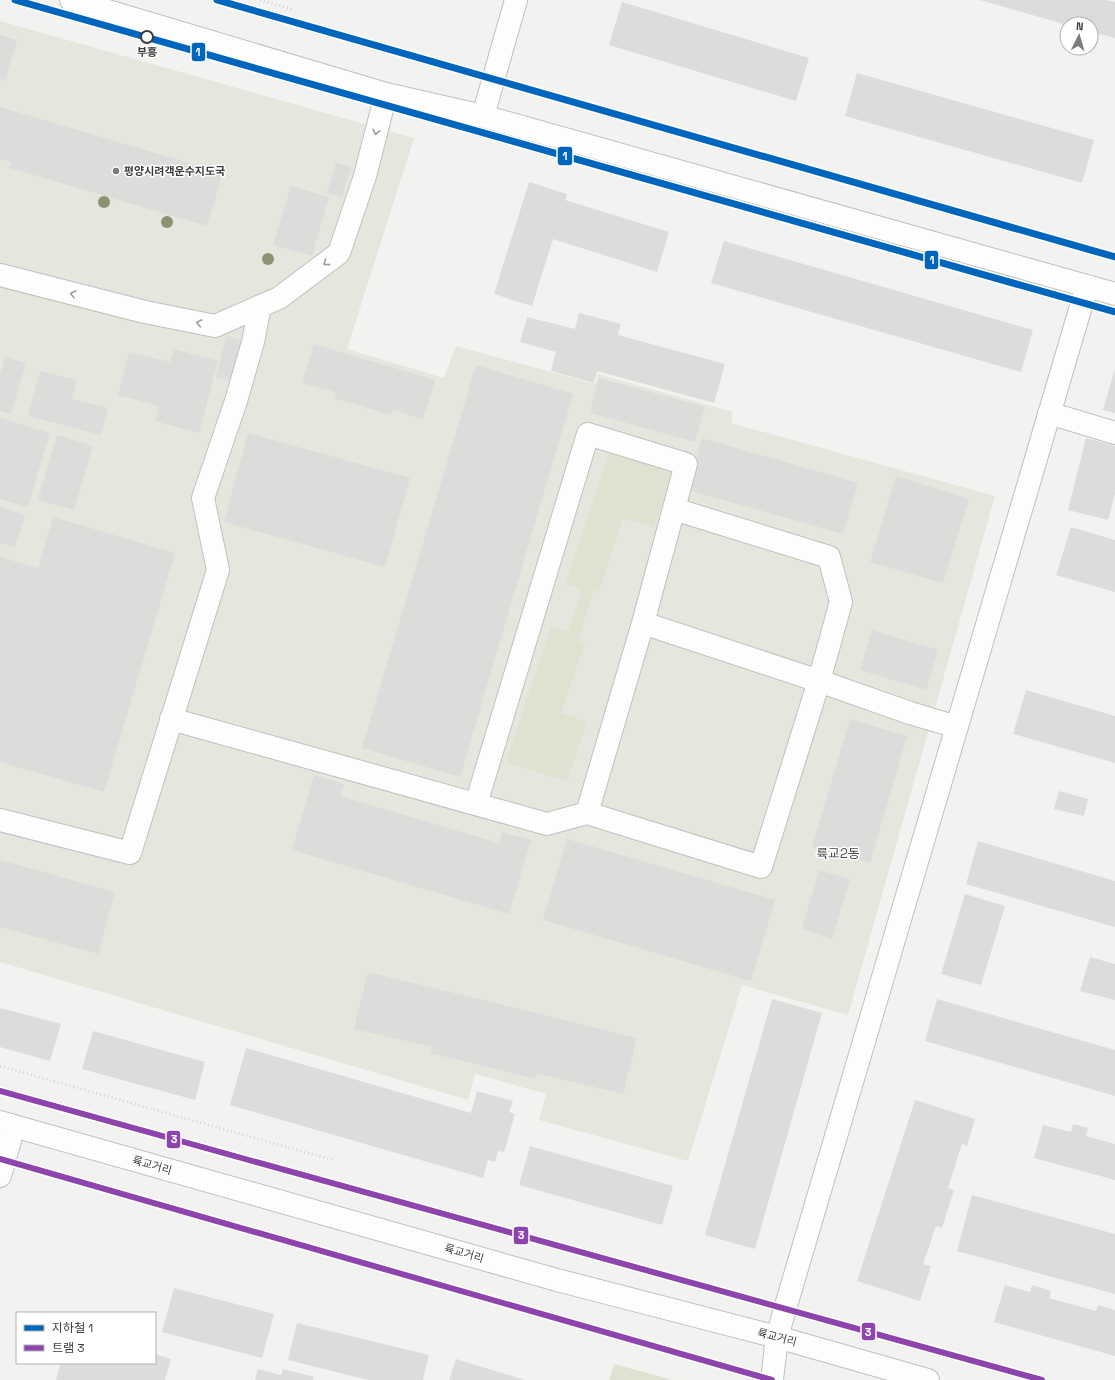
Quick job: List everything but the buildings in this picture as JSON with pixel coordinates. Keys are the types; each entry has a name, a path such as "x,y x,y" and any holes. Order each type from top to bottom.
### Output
{"street":[{"path":"71,0 386,94 482,116 1115,294"},
{"path":"482,116 516,0"},
{"path":"0,275 145,312 215,326 279,298 339,253 365,176 386,94"},
{"path":"772,1380 777,1337 1087,286"},
{"path":"0,820 130,853 218,570 203,498 236,401 253,342 260,306"},
{"path":"1049,413 1115,433"},
{"path":"476,804 588,434 686,464 643,623 587,813"},
{"path":"171,720 548,824 587,813 761,867 819,681 841,602 829,557 674,509"},
{"path":"643,623 819,681 910,713 957,727"},
{"path":"0,1176 7,1124"},
{"name":"륙교거리","path":"7,1124 557,1280 777,1337 928,1380"}],"path":[{"path":"260,0 294,10"},
{"path":"0,1066 333,1160"}],"shaded area":[{"path":"0,21 414,138 347,349 444,378 456,346 595,384 598,374 733,412 731,423 995,496 848,1015 742,985 688,1161 539,1120 546,1094 475,1074 468,1100 0,962"}],"green space":[{"path":"610,450 673,471 654,528 623,518 599,592 594,590 578,640 585,643 561,713 587,722 567,782 506,762 551,626 568,632 582,590 566,584"},
{"path":"614,1364 673,1380 609,1380"}],"metro line":[{"name":"1","path":"15,0 1115,312"},
{"name":"1","path":"217,0 1115,257"}],"tram line":[{"name":"3","path":"0,1091 1042,1380"},
{"name":"3","path":"0,1159 772,1380"}],"place":[{"name":"부흥","path":"147,37"},
{"name":"평양시려객운수지도국","path":"116,171"}],"district":[{"name":"륙교2동","path":"838,853"}]}
